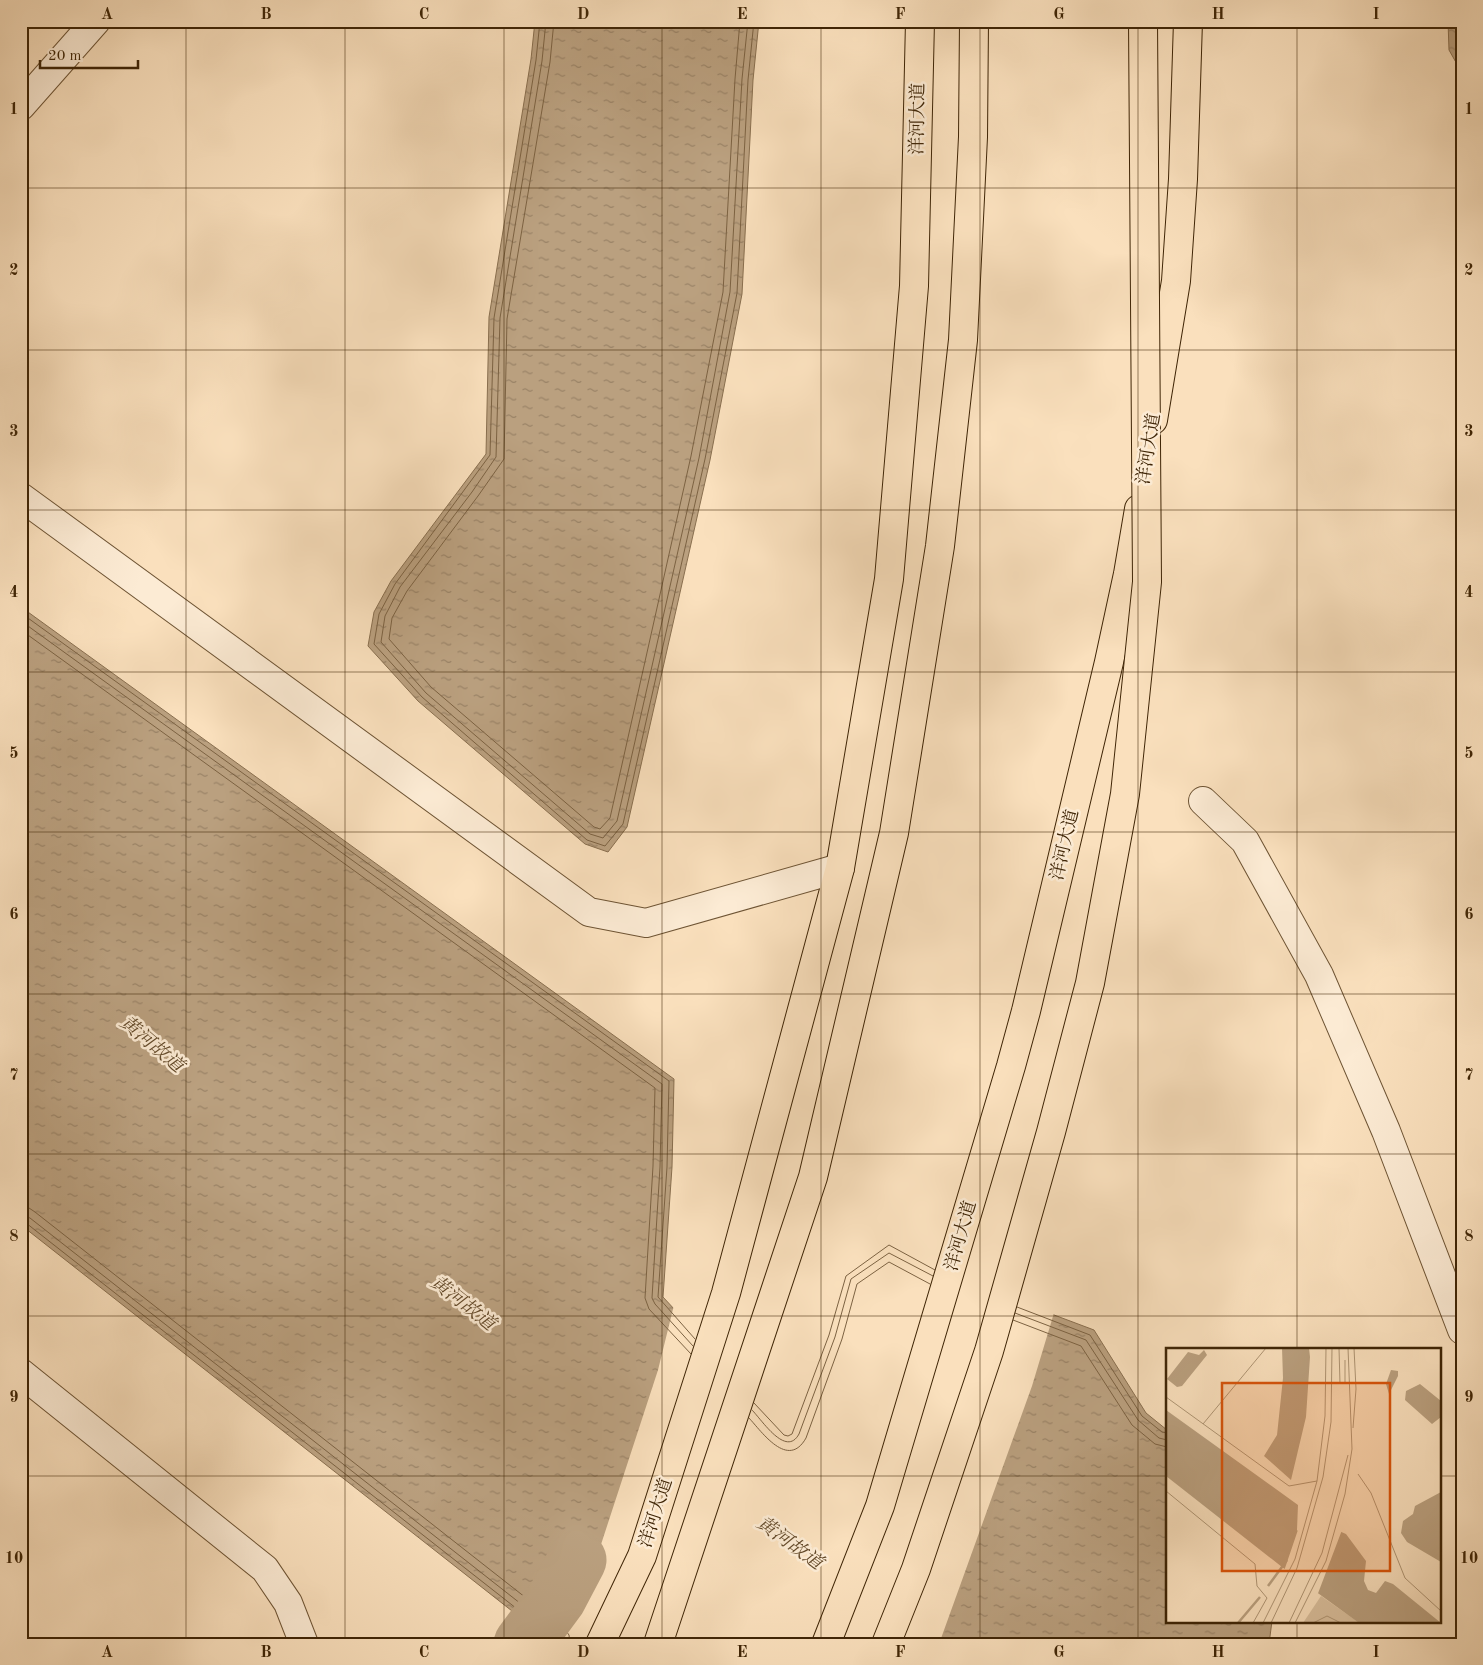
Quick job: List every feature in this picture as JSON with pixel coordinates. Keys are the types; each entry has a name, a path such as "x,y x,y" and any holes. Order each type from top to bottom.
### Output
{"main road":[{"name":"洋河大道","path":"600,1644 642,1556 726,1293 840,868 888,579 914,286 920,21"},
{"path":"658,1644 813,1177 894,832 940,546 963,340 973,136 974,21"},
{"path":"886,1644 916,1568 989,1351 1051,1132 1090,983 1125,794 1147,582 1143,21"},
{"name":"洋河大道","path":"826,1644 880,1506 912,1404 1026,1011 1128,574 1176,281 1183,179 1188,21"}],"street":[{"path":"21,106 96,21"},
{"path":"21,497 589,912 646,923 840,868"},
{"path":"1203,801 1245,841 1320,975 1386,1131 1462,1330"},
{"path":"21,1373 265,1569 288,1602 304,1644"}],"water":[{"path":"535,21 759,21 753,80 742,294 710,460 627,827 608,852 585,844 418,701 368,646 374,612 391,581 486,454 489,317 531,59"},
{"path":"1448,21 1462,21 1462,73 1449,50"},
{"name":"黄河故道","path":"21,607 674,1079 672,1167 663,1297 788,1432 969,1283 1094,1330 1146,1413 1166,1429 1166,1622 1272,1622 1269,1644 554,1644 21,1225"}],"pier":[{"path":"887,1237 970,1281 1054,1313 1032,1386 939,1644 556,1644 592,1572 658,1370 674,1305 787,1428 822,1332 839,1271"}],"waterway":[{"path":"523,1644 557,1598 577,1560"}]}
